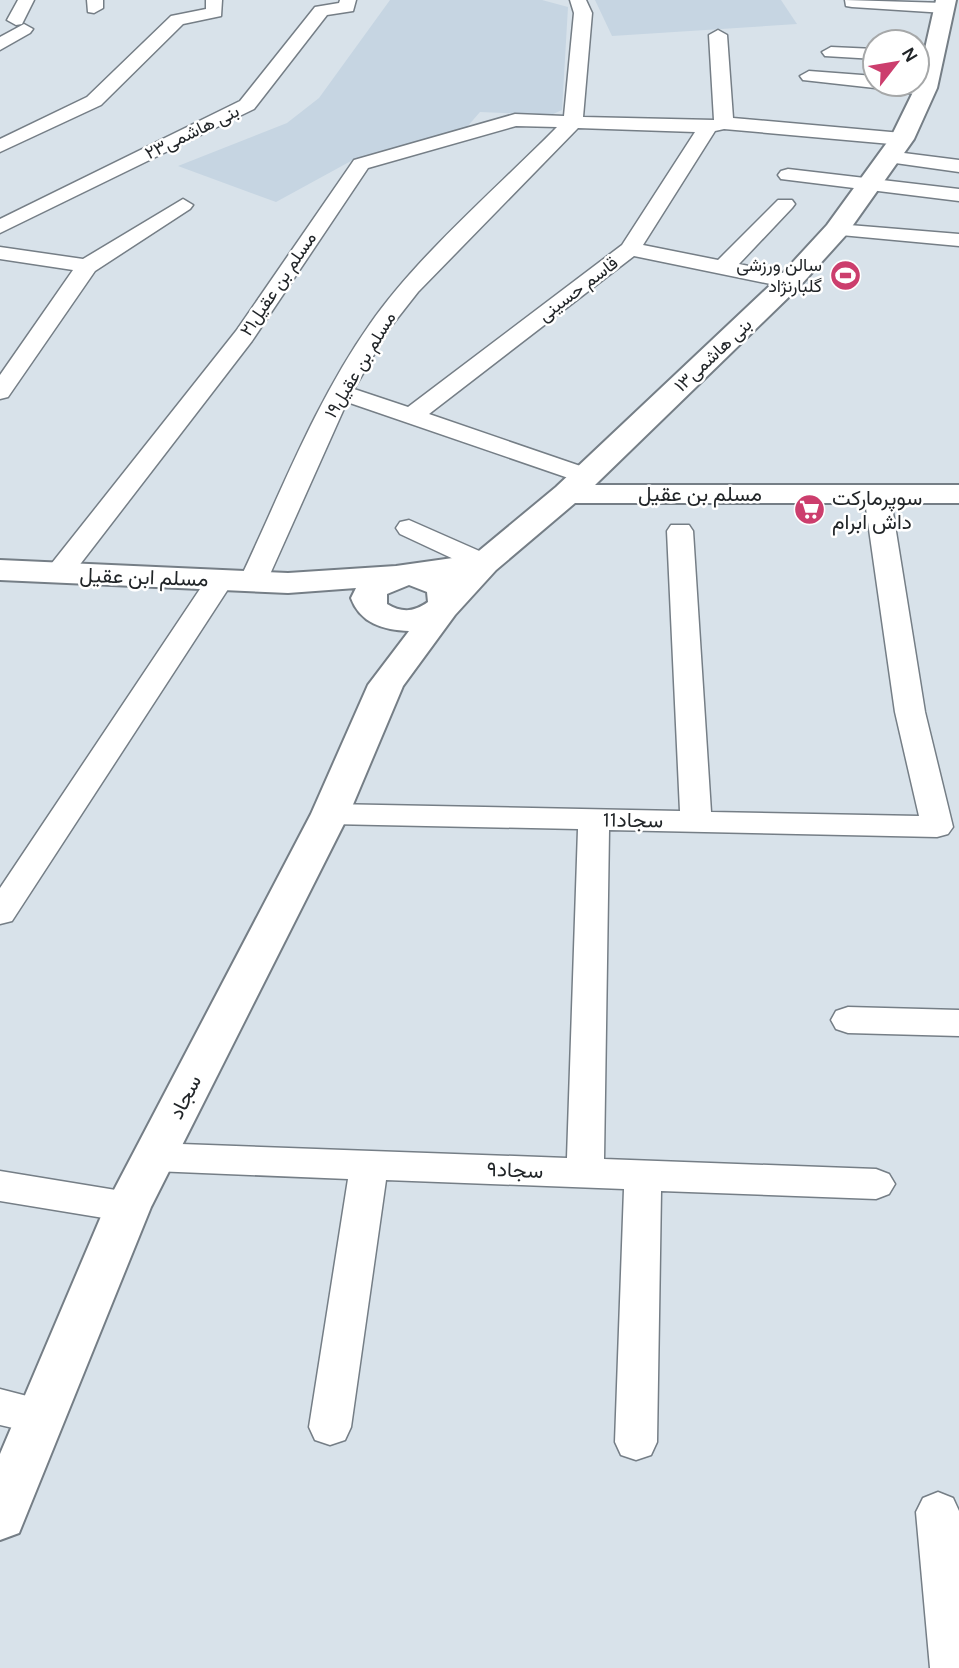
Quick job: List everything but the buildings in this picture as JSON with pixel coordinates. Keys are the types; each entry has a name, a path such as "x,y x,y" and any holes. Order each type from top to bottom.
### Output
{"street":[{"path":"0,46 20,24 26,0"},
{"path":"0,146 94,102 177,20 215,12 214,0"},
{"name":"بنی هاشمی۲۳","path":"0,227 247,105 321,11 347,7 348,0"},
{"path":"573,122 583,13 579,0"},
{"path":"854,10 944,11"},
{"name":"بنی هاشمی۱۳","path":"931,44 944,11"},
{"path":"716,125 718,35"},
{"path":"831,51 861,53"},
{"path":"809,76 861,81"},
{"name":"بنی هاشمی۱۳","path":"443,608 484,563 576,484 790,281 837,230 895,148 921,98"},
{"name":"مسلم بن عقیل۲۱","path":"58,574 244,336 361,164 515,120 716,125 797,120 959,166"},
{"name":"مسلم بن عقیل۱۹","path":"253,581 340,391 379,327 411,287 573,122"},
{"name":"قاسم حسینی","path":"411,416 630,249 716,125"},
{"path":"788,175 959,195"},
{"path":"723,268 785,204"},
{"path":"0,392 87,266 183,205"},
{"path":"837,230 959,240"},
{"path":"630,249 790,281"},
{"path":"5,259 87,266"},
{"path":"340,391 411,416 576,484"},
{"name":"مسلم بن عقیل","path":"576,484 877,494 959,494"},
{"name":"11سجاد","path":"330,814 937,827 910,712 877,494"},
{"path":"409,528 484,563"},
{"path":"680,531 696,821"},
{"path":"288,583 396,576 484,563"},
{"name":"مسلم ابن عقیل","path":"0,570 288,583"},
{"path":"288,583 372,609 389,618 413,621 443,608 447,601 442,586 422,577 396,576 380,582 370,592 372,609 386,685"},
{"path":"0,913 10,881 220,580"},
{"name":"سجاد","path":"0,1516 20,1412 330,814 386,685 443,608"},
{"path":"585,1173 594,820"},
{"path":"848,1020 959,1023"},
{"name":"۹سجاد","path":"154,1157 876,1184"},
{"path":"330,1427 369,1165"},
{"path":"636,1442 643,1175"},
{"path":"0,1186 128,1207"},
{"path":"938,1512 953,1668"}],"shaded area":[{"path":"390,0 542,0 568,7 562,110 551,115 480,112 467,127 351,161 276,202 178,166 287,123 319,98"},
{"path":"595,0 781,0 797,24 612,36"}],"place":[{"name":"سالن ورزشی گلبارنژاد","path":"845,275"},
{"name":"سوپرمارکت داش ابرام","path":"809,510"}]}
